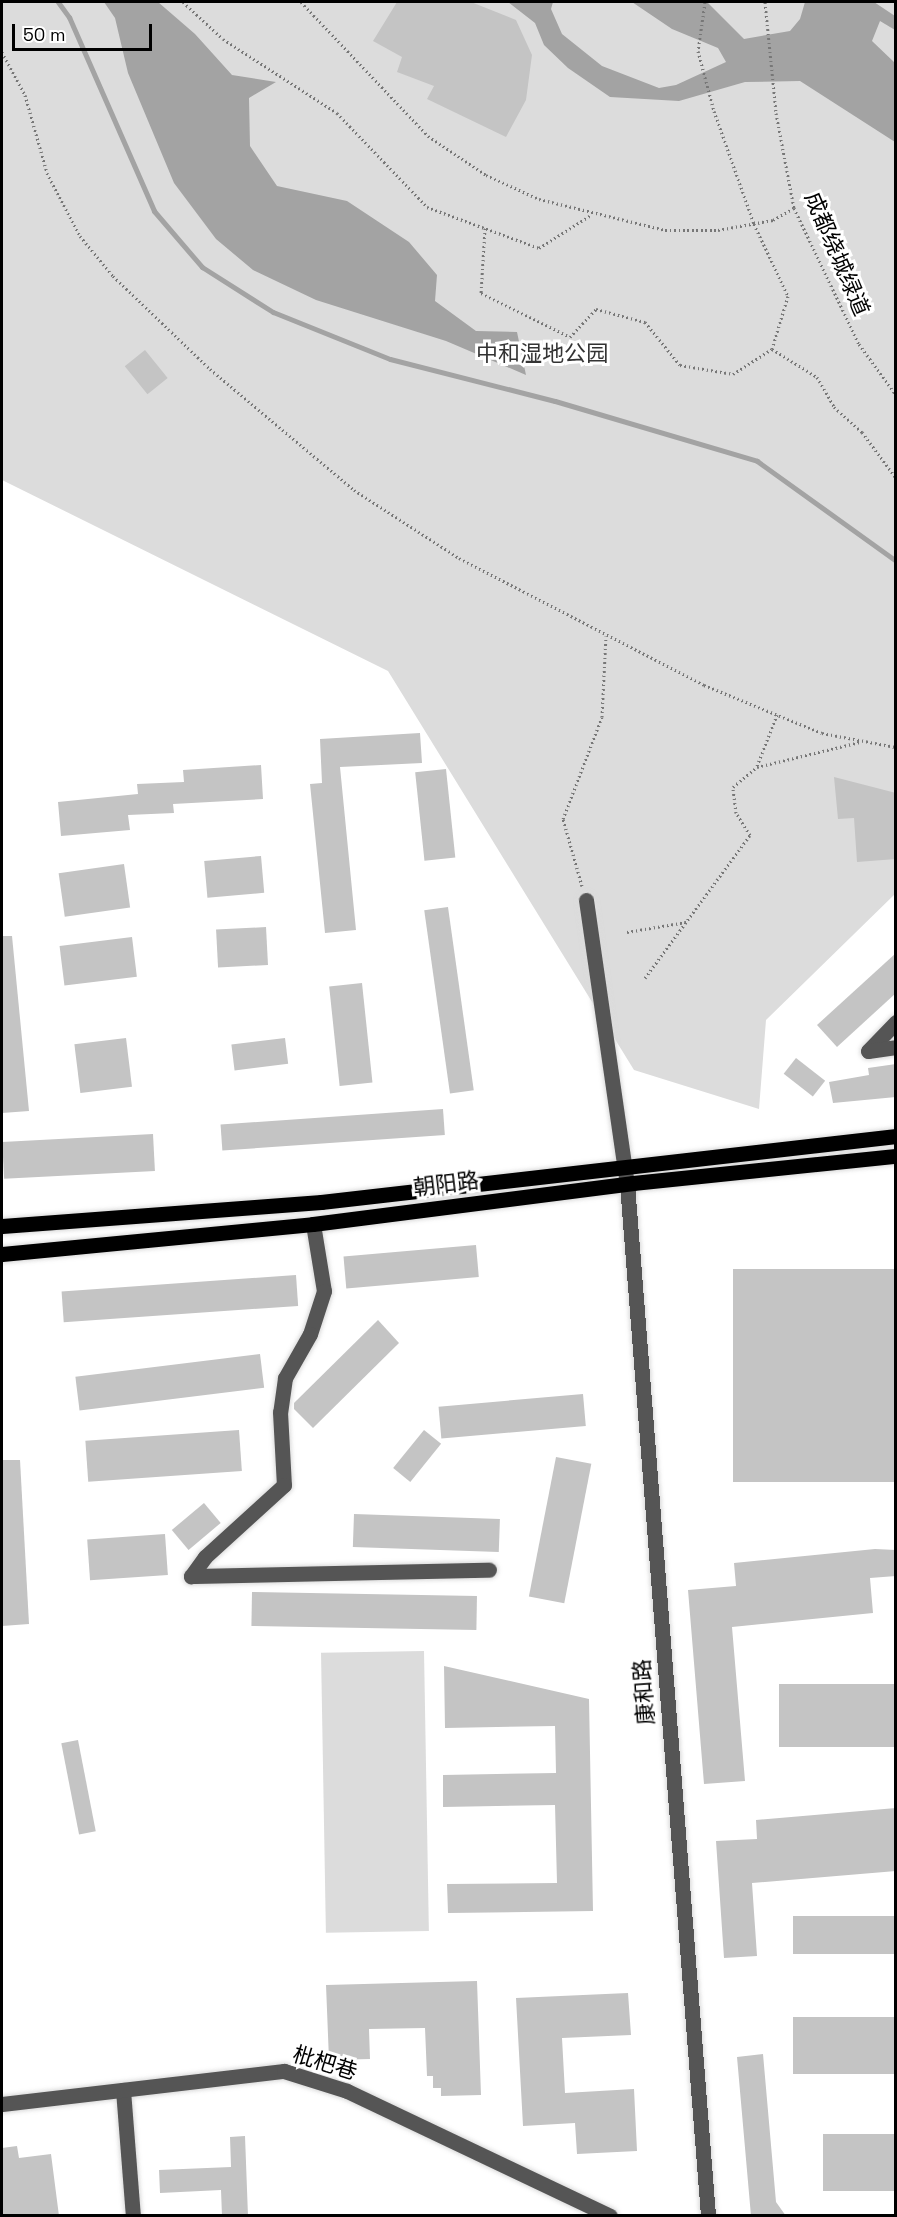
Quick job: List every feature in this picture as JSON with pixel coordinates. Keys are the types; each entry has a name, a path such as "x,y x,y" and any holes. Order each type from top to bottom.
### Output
{"main road":[{"name":"朝阳路","path":"2,1226 321,1202 625,1164 896,1136"},
{"name":"朝阳路","path":"2,1254 313,1224 627,1184 896,1156"}],"street":[{"name":"康和路","path":"586,900 627,1184 708,2216"},
{"path":"896,1022 868,1051 896,1047"},
{"path":"313,1224 324,1291 309,1334 285,1378 280,1421 284,1485 205,1557 191,1576 489,1570"},
{"name":"枇杷巷","path":"2,2104 284,2071 347,2091 610,2216"},
{"path":"123,2090 134,2216"}],"path":[{"path":"183,2 222,39 337,113 428,207 539,248 592,214"},
{"path":"301,2 428,136 486,175 539,199 592,214 664,230 717,230 754,224 773,220 794,208"},
{"path":"485,228 481,293 570,337 596,309 645,322 680,365 733,374 772,349 788,296 754,224 714,111 698,51 705,2"},
{"name":"成都绕城绿道","path":"765,2 770,27 776,113 794,208 828,286 859,344 896,395"},
{"path":"2,52 25,95 47,173 80,236 113,276 219,376 354,490 459,558 704,685 822,733 896,747"},
{"path":"772,349 817,378 834,407 862,432 896,478"},
{"path":"586,900 563,819 603,717 606,635"},
{"path":"757,767 777,715"},
{"path":"645,978 750,835 736,813 733,787 757,767 863,741"},
{"path":"627,932 687,921"}],"green space":[{"name":"中和湿地公园","path":"2,2 895,2 895,894 766,1020 759,1109 634,1070 388,671 2,480"},
{"path":"424,1651 429,1931 326,1933 321,1653"}],"shaded area":[{"path":"104,2 158,2 195,34 232,75 276,82 249,98 250,146 277,186 347,201 409,242 437,275 435,301 476,331 517,332 526,375 446,341 316,300 253,270 216,239 174,183 128,73 115,18"},
{"path":"508,2 553,2 551,9 562,34 602,66 659,88 676,85 726,62 718,48 672,29 632,2 707,2 744,39 790,31 800,19 805,2 874,2 895,16 895,30 880,21 872,41 895,63 895,142 800,81 745,82 679,101 610,97 568,68 544,45 535,23"}],"building":[{"path":"397,2 471,2 516,20 532,55 526,100 506,137 427,99 434,86 397,72 402,57 373,41"},
{"path":"145,350 168,378 147,394 125,366"},
{"path":"420,733 422,763 340,767 356,930 325,933 310,784 322,783 320,739"},
{"path":"261,765 263,799 173,804 174,813 128,815 130,830 61,836 58,802 138,794 137,784 184,782 183,770"},
{"path":"446,769 455,858 424,861 415,772"},
{"path":"834,777 896,793 896,859 857,862 854,818 838,819"},
{"path":"261,856 264,893 207,898 204,861"},
{"path":"124,864 130,908 65,917 59,873"},
{"path":"448,907 474,1090 450,1094 424,910"},
{"path":"266,927 268,965 218,968 216,930"},
{"path":"2,936 12,936 29,1111 2,1113"},
{"path":"132,937 137,977 64,986 60,946"},
{"path":"896,953 896,993 837,1047 817,1025"},
{"path":"362,983 372,1082 340,1086 329,986"},
{"path":"126,1038 132,1087 80,1093 74,1044"},
{"path":"285,1038 288,1064 235,1070 231,1045"},
{"path":"796,1058 825,1081 813,1097 784,1074"},
{"path":"896,1064 896,1097 833,1103 829,1082 869,1075 868,1068"},
{"path":"443,1109 445,1135 222,1150 221,1125"},
{"path":"153,1134 155,1171 4,1179 2,1142"},
{"path":"476,1245 479,1277 346,1288 344,1257"},
{"path":"733,1269 896,1269 896,1482 733,1482"},
{"path":"296,1275 298,1306 64,1322 62,1291"},
{"path":"378,1320 399,1343 313,1428 294,1409 294,1403"},
{"path":"260,1354 264,1388 80,1410 75,1377"},
{"path":"583,1394 586,1426 441,1439 439,1407"},
{"path":"239,1430 242,1471 88,1482 85,1441"},
{"path":"424,1430 441,1444 410,1482 393,1468"},
{"path":"556,1457 591,1464 564,1603 529,1596"},
{"path":"2,1460 20,1460 29,1624 2,1626"},
{"path":"204,1503 221,1523 189,1550 172,1530"},
{"path":"354,1514 500,1519 499,1552 353,1547"},
{"path":"165,1534 168,1575 90,1580 87,1539"},
{"path":"875,1549 896,1550 896,1576 870,1578 873,1613 732,1627 745,1781 704,1784 688,1590 736,1586 734,1563"},
{"path":"252,1592 477,1596 476,1630 251,1626"},
{"path":"444,1666 589,1699 593,1911 448,1913 447,1884 557,1883 555,1805 443,1807 443,1775 556,1773 555,1726 445,1728"},
{"path":"779,1684 896,1684 896,1747 779,1747"},
{"path":"78,1740 96,1831 79,1835 61,1743"},
{"path":"896,1808 896,1871 752,1883 757,1956 724,1958 716,1841 757,1839 756,1820"},
{"path":"793,1916 896,1916 896,1954 793,1954"},
{"path":"477,1981 481,2095 441,2096 441,2088 433,2088 433,2076 427,2076 425,2028 369,2029 370,2059 329,2060 326,1985"},
{"path":"628,1993 631,2035 562,2038 565,2093 634,2089 637,2151 577,2154 575,2123 523,2126 516,1998"},
{"path":"793,2017 896,2017 896,2074 793,2074"},
{"path":"763,2054 776,2202 786,2216 751,2216 737,2057"},
{"path":"823,2134 896,2134 896,2191 823,2191"},
{"path":"245,2136 248,2216 222,2216 221,2190 160,2193 159,2170 231,2167 230,2137"},
{"path":"17,2146 19,2158 51,2154 59,2216 2,2216 2,2148"}],"waterway":[{"path":"58,2 69,17 154,211 202,267 273,312 390,359 555,401 757,461 896,561"}]}
